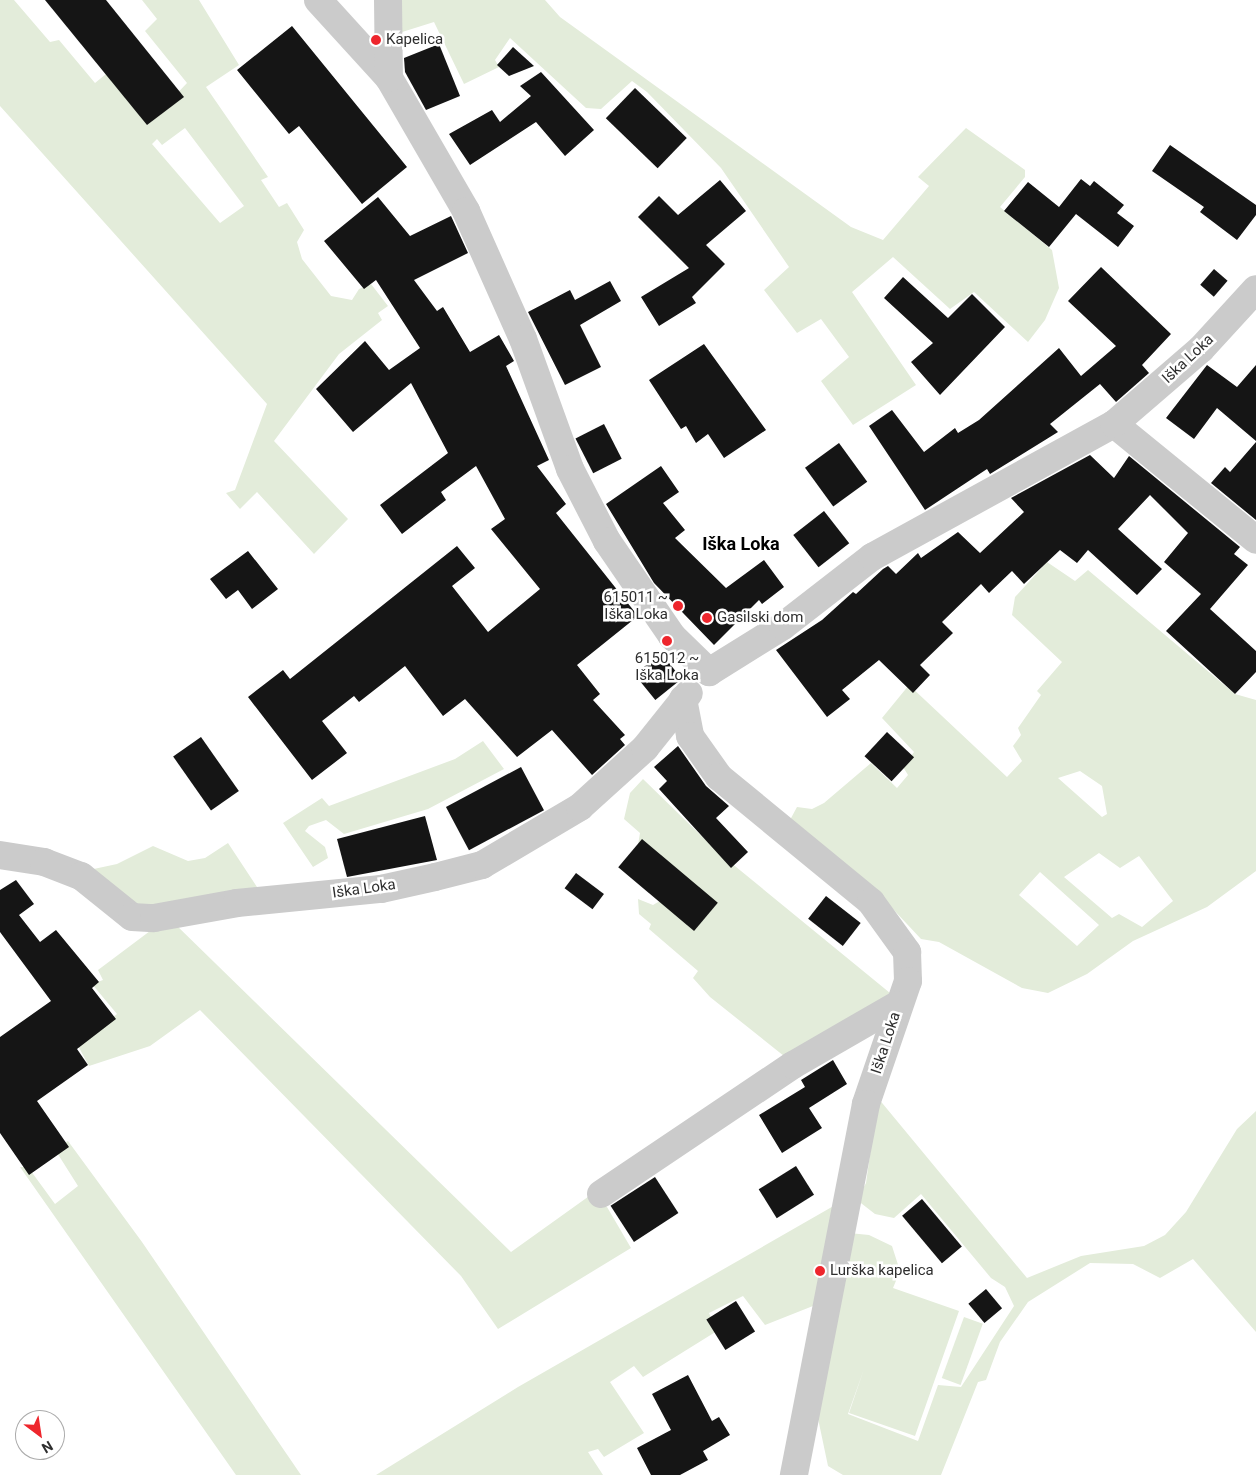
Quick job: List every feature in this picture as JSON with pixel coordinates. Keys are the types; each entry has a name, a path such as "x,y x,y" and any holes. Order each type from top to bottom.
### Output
{"street":[{"path":"318,0 389,78 466,212 523,340 570,469 607,541 672,636 709,672"},
{"path":"388,0 389,78"},
{"name":"Iška Loka","path":"0,855 44,862 81,876 132,917 154,918 237,903 381,889 482,865 580,807 645,748 683,700 709,672 783,626 872,557 1114,424 1201,349 1256,289"},
{"path":"1114,424 1256,540"},
{"name":"Iška Loka","path":"683,700 690,736 718,777 871,902 894,928 907,952 908,980 897,1005 866,1104 794,1475"},
{"path":"601,1194 793,1065 897,1005"}],"green space":[{"path":"0,0 14,0 50,42 59,40 95,83 106,74 168,103 187,83 145,31 157,19 142,0 199,0 239,65 206,87 268,177 261,180 279,207 287,203 304,230 297,242 302,259 331,296 352,300 359,289 371,284 388,306 378,313 382,320 339,354 274,441 348,519 314,554 257,492 240,509 226,493 235,490 267,404 0,106","holes":["185,128 244,206 220,223 152,144 157,139 162,145"]},
{"path":"401,0 545,0 560,17 851,227 883,240 929,186 918,177 966,128 1025,170 1025,177 1000,207 1052,250 1059,288 1045,320 1028,342 974,292 950,309 893,257 852,292 916,385 853,425 821,381 849,357 821,319 797,333 764,290 789,267 721,168 647,92 632,81 601,109 586,108 510,38 495,60 499,67 464,84 434,22 399,33"},
{"path":"1047,562 1075,581 1088,570 1235,694 1256,700 1256,871 1207,907 1133,941 1087,974 1048,993 1022,988 939,942 921,939 877,892 790,820 797,807 812,809 824,803 871,763 897,788 908,775 903,767 914,752 882,718 909,685 1007,777 1022,761 1013,746 1021,735 1018,728 1041,695 1037,691 1062,662 1012,615 1015,597","holes":["1080,771 1102,786 1107,814 1102,817 1058,778","1099,853 1120,868 1139,856 1173,901 1142,927 1119,914 1112,918 1064,877","1040,872 1099,925 1077,946 1019,895"]},
{"path":"483,741 504,769 428,809 344,834 326,820 309,826 305,831 325,847 328,858 313,867 283,823 322,798 329,806 455,759"},
{"path":"643,779 719,853 890,993 891,1001 789,1060 710,997 693,978 698,971 649,929 651,924 639,914 638,899 653,905 665,898 638,845 640,833 624,819 630,793"},
{"path":"228,843 261,893 144,909 89,870 117,864 153,846 188,861 205,858"},
{"path":"173,922 511,1252 592,1194 607,1207 631,1248 498,1329 461,1276 200,1010 150,1046 89,1066 77,1044 117,1014 92,984 103,980 98,970 158,925"},
{"path":"878,1098 1027,1278 1081,1256 1144,1246 1165,1235 1186,1212 1237,1129 1256,1111 1256,1332 1193,1259 1160,1278 1133,1264 1090,1263 1028,1302 1000,1342 986,1380 978,1382 941,1475 843,1475 828,1466 816,1409 849,1233 869,1235 892,1246 900,1271 893,1288 959,1311 915,1436 849,1413 864,1369 848,1414 918,1441 938,1385 961,1387 1014,1306 1005,1287 991,1278 921,1194 894,1218 875,1214 857,1200 866,1183"},
{"path":"68,1141 142,1242 301,1475 236,1475 20,1167 28,1167 55,1204 78,1186 54,1148"},
{"path":"837,1204 818,1304 765,1325 743,1296 709,1313 717,1331 643,1377 634,1366 610,1382 644,1433 604,1457 598,1449 588,1452 603,1475 376,1475 518,1387"},
{"path":"964,1317 983,1324 961,1385 942,1378"}],"building":[{"path":"45,0 106,0 184,97 147,125"},
{"path":"292,26 407,167 362,204 299,126 289,134 237,70"},
{"path":"439,44 460,96 426,110 405,72 404,58"},
{"path":"513,47 534,66 509,76 497,65"},
{"path":"541,72 594,130 565,156 536,122 470,165 449,134 492,110 500,122 531,96 520,86"},
{"path":"635,88 687,138 658,168 606,118"},
{"path":"1170,145 1256,205 1256,215 1237,240 1200,212 1204,207 1152,171"},
{"path":"1081,179 1090,186 1094,181 1124,205 1117,213 1134,226 1118,247 1076,214 1049,247 1004,211 1028,182 1059,207"},
{"path":"720,180 746,211 706,245 725,264 692,297 696,303 659,326 641,297 689,268 638,217 659,196 678,215"},
{"path":"378,197 410,236 451,216 468,253 414,280 437,311 443,307 470,352 499,335 514,361 506,366 549,460 537,466 566,504 556,513 638,616 577,665 600,694 593,700 625,735 620,739 625,745 592,775 552,730 517,757 465,699 443,716 405,666 359,702 354,696 322,721 347,753 312,780 248,697 283,670 290,679 457,546 475,568 452,586 488,632 540,589 491,529 505,519 476,466 441,492 446,500 402,534 380,505 448,453 411,383 353,432 316,389 365,341 389,370 420,348 376,280 364,289 324,241"},
{"path":"1101,267 1171,334 1142,365 1149,373 1116,402 1100,384 1050,424 1058,432 990,474 987,469 925,510 869,426 892,410 924,452 955,428 958,433 979,420 1059,348 1081,376 1116,346 1068,301"},
{"path":"1214,269 1228,281 1214,297 1200,285"},
{"path":"903,277 948,318 972,294 1005,327 940,395 911,362 933,343 884,298"},
{"path":"610,281 621,301 580,325 601,367 565,385 528,312 570,290 575,300"},
{"path":"704,344 766,430 724,458 708,434 696,443 686,426 681,429 649,380"},
{"path":"1207,365 1237,387 1256,365 1256,441 1217,408 1194,439 1166,418"},
{"path":"604,424 622,459 593,473 575,439"},
{"path":"1256,442 1256,520 1211,483 1225,467 1230,472"},
{"path":"839,443 867,482 833,507 805,468"},
{"path":"1090,455 1114,478 1129,456 1240,547 1234,554 1248,565 1210,609 1256,651 1256,672 1235,694 1166,631 1201,594 1164,562 1188,533 1150,495 1118,529 1162,569 1137,595 1088,550 1077,563 1060,550 1024,584 1012,571 989,593 981,584 942,622 953,633 920,665 930,675 913,693 879,660 842,690 850,699 827,717 776,650 822,620 853,592 856,594 883,569 888,566 896,574 918,553 921,558 958,532 980,553 1024,512 1011,498"},
{"path":"661,466 679,492 663,503 685,530 675,538 726,588 764,560 784,587 762,604 759,600 714,645 654,583 606,504"},
{"path":"824,511 849,543 819,567 793,535"},
{"path":"248,551 278,589 252,609 238,590 226,599 210,579"},
{"path":"661,653 682,679 655,700 635,674"},
{"path":"887,732 914,757 892,781 864,756"},
{"path":"201,737 239,791 211,811 173,757"},
{"path":"678,746 706,786 729,806 716,818 748,852 731,868 659,789 667,781 654,767"},
{"path":"521,767 544,810 469,850 446,807"},
{"path":"425,816 437,860 347,877 337,839"},
{"path":"642,839 718,903 694,931 618,867"},
{"path":"576,873 604,894 593,909 565,888"},
{"path":"16,880 34,904 19,915 40,942 56,930 99,982 92,988 116,1019 77,1049 88,1065 37,1101 69,1147 29,1175 0,1133 0,1037 51,1001 0,932 0,890"},
{"path":"826,896 861,923 843,946 808,919"},
{"path":"833,1060 847,1084 809,1108 822,1128 782,1153 759,1115 805,1087 801,1080"},
{"path":"796,1166 814,1195 777,1218 759,1189"},
{"path":"655,1177 678,1213 634,1242 611,1206"},
{"path":"922,1199 962,1246 942,1263 902,1216"},
{"path":"986,1289 1002,1308 984,1323 968,1304"},
{"path":"736,1301 755,1332 725,1350 706,1320"},
{"path":"688,1375 712,1421 719,1417 730,1435 703,1451 708,1460 680,1475 651,1475 637,1448 671,1430 652,1394"}],"place":[{"name":"Kapelica","path":"376,40"},
{"name":"615011 ~ Iška Loka","path":"678,606"},
{"name":"Gasilski dom","path":"707,618"},
{"name":"615012 ~ Iška Loka","path":"667,641"},
{"name":"Lurška kapelica","path":"820,1271"}],"district":[{"name":"Iška Loka","path":"741,544"}]}
